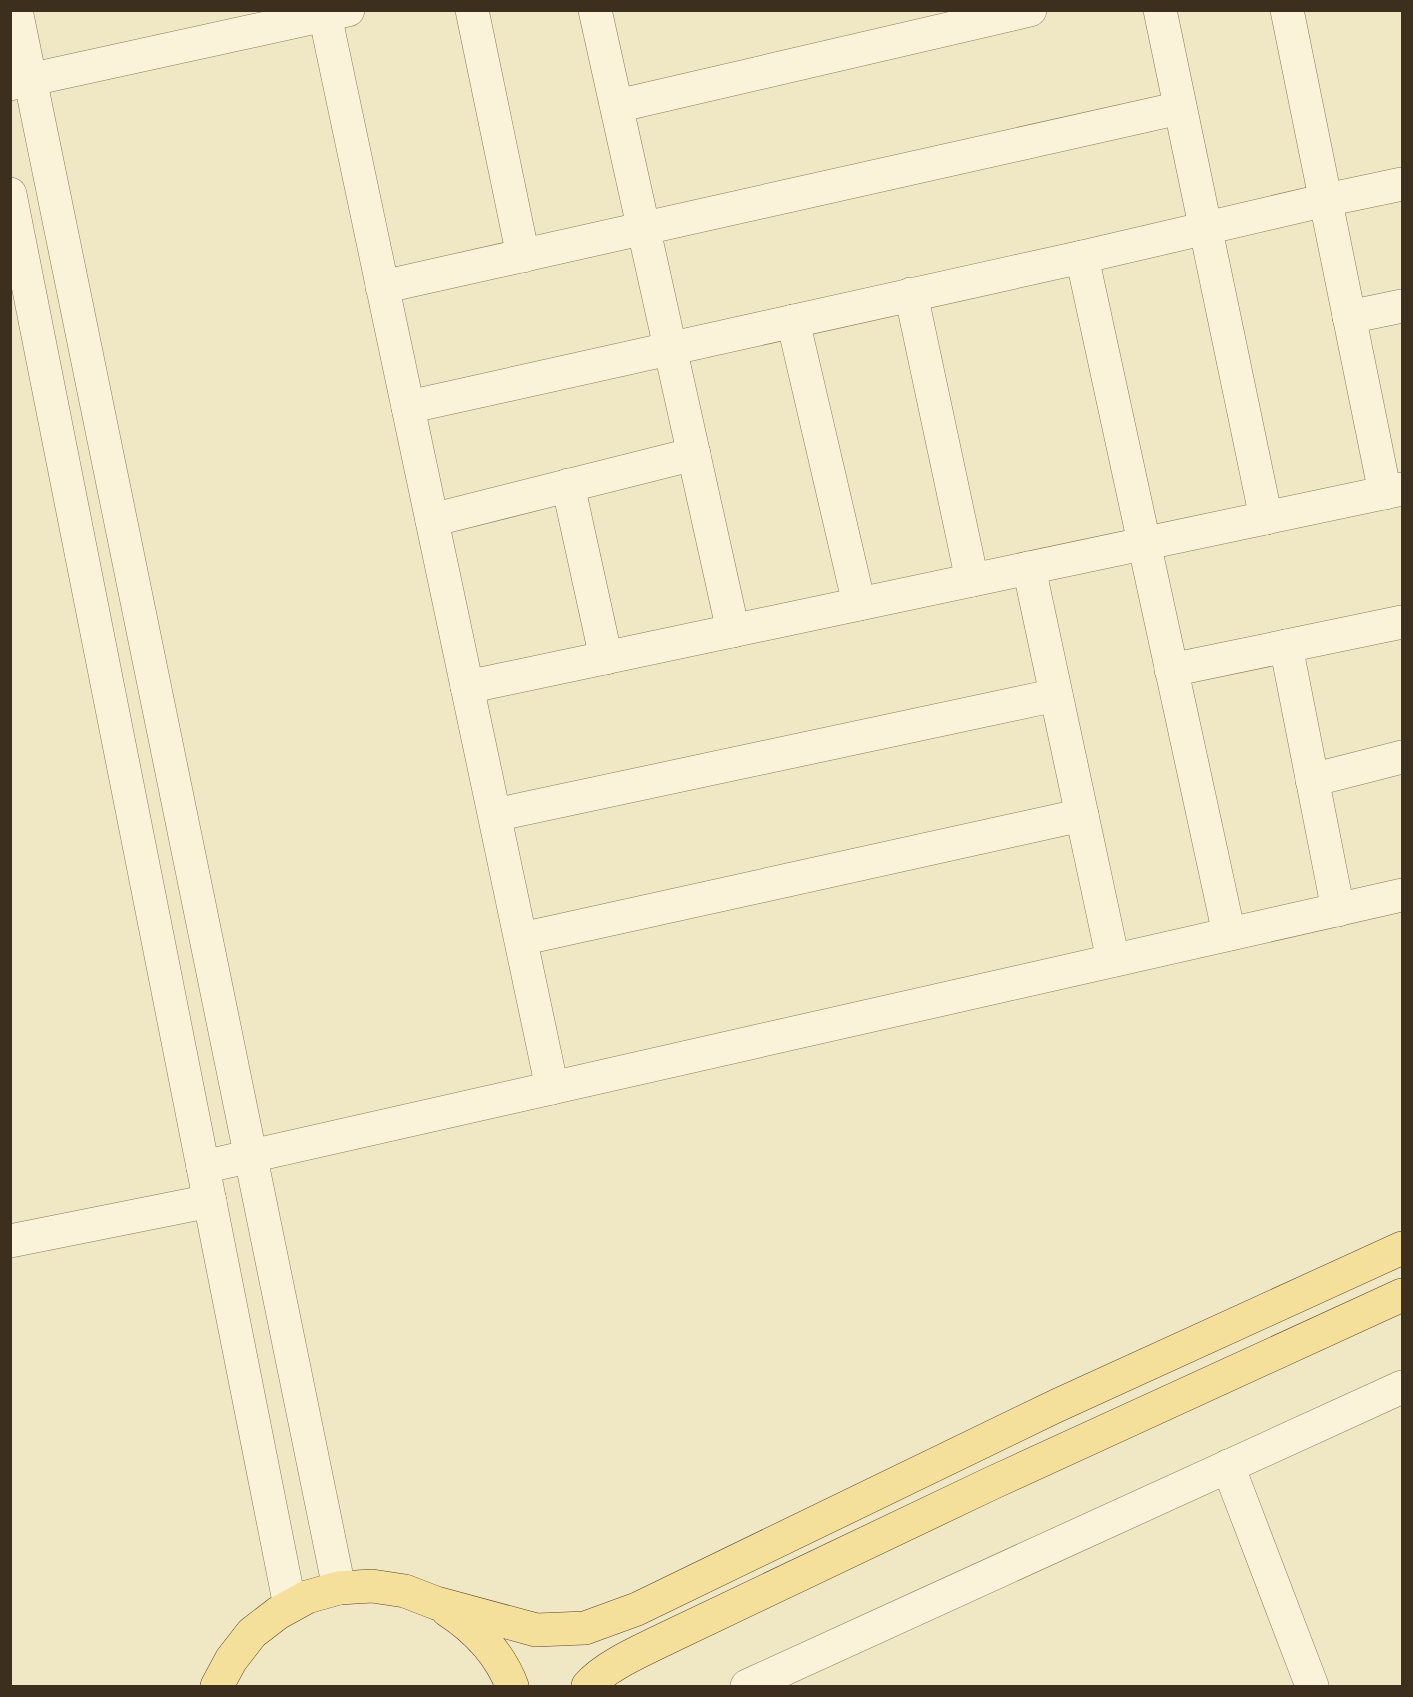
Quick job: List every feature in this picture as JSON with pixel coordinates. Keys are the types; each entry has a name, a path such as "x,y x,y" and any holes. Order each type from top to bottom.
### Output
{"main road":[{"path":"198,1686 224,1673 252,1633 278,1612 307,1597 339,1588 372,1586 405,1591 536,1630 585,1628 637,1609 1056,1406 1402,1248"},
{"path":"605,1680 667,1638 992,1483 1402,1295"},
{"path":"436,1602 465,1622 489,1646 508,1675 512,1686"}],"street":[{"path":"16,10 20,82 250,1156 339,1588"},
{"path":"472,10 522,256"},
{"path":"596,10 733,631"},
{"path":"617,106 994,15 1030,10"},
{"path":"1160,10 1266,518"},
{"path":"467,687 1394,491 1349,317 1287,10"},
{"path":"20,82 336,13 382,287 552,1088"},
{"path":"382,287 1180,108"},
{"path":"408,407 1402,184"},
{"path":"12,204 290,1606"},
{"path":"1082,257 1228,934"},
{"path":"911,294 972,580"},
{"path":"1349,317 1402,306"},
{"path":"793,321 859,604"},
{"path":"432,519 694,454"},
{"path":"568,485 606,658"},
{"path":"1029,568 1113,960"},
{"path":"1171,670 1402,622"},
{"path":"1286,646 1338,909"},
{"path":"495,815 1056,695"},
{"path":"1312,780 1402,757"},
{"path":"521,939 1082,815"},
{"path":"203,1167 1402,895"},
{"path":"10,1241 210,1201"},
{"path":"747,1686 1402,1387"},
{"path":"1228,1466 1312,1686"}]}
